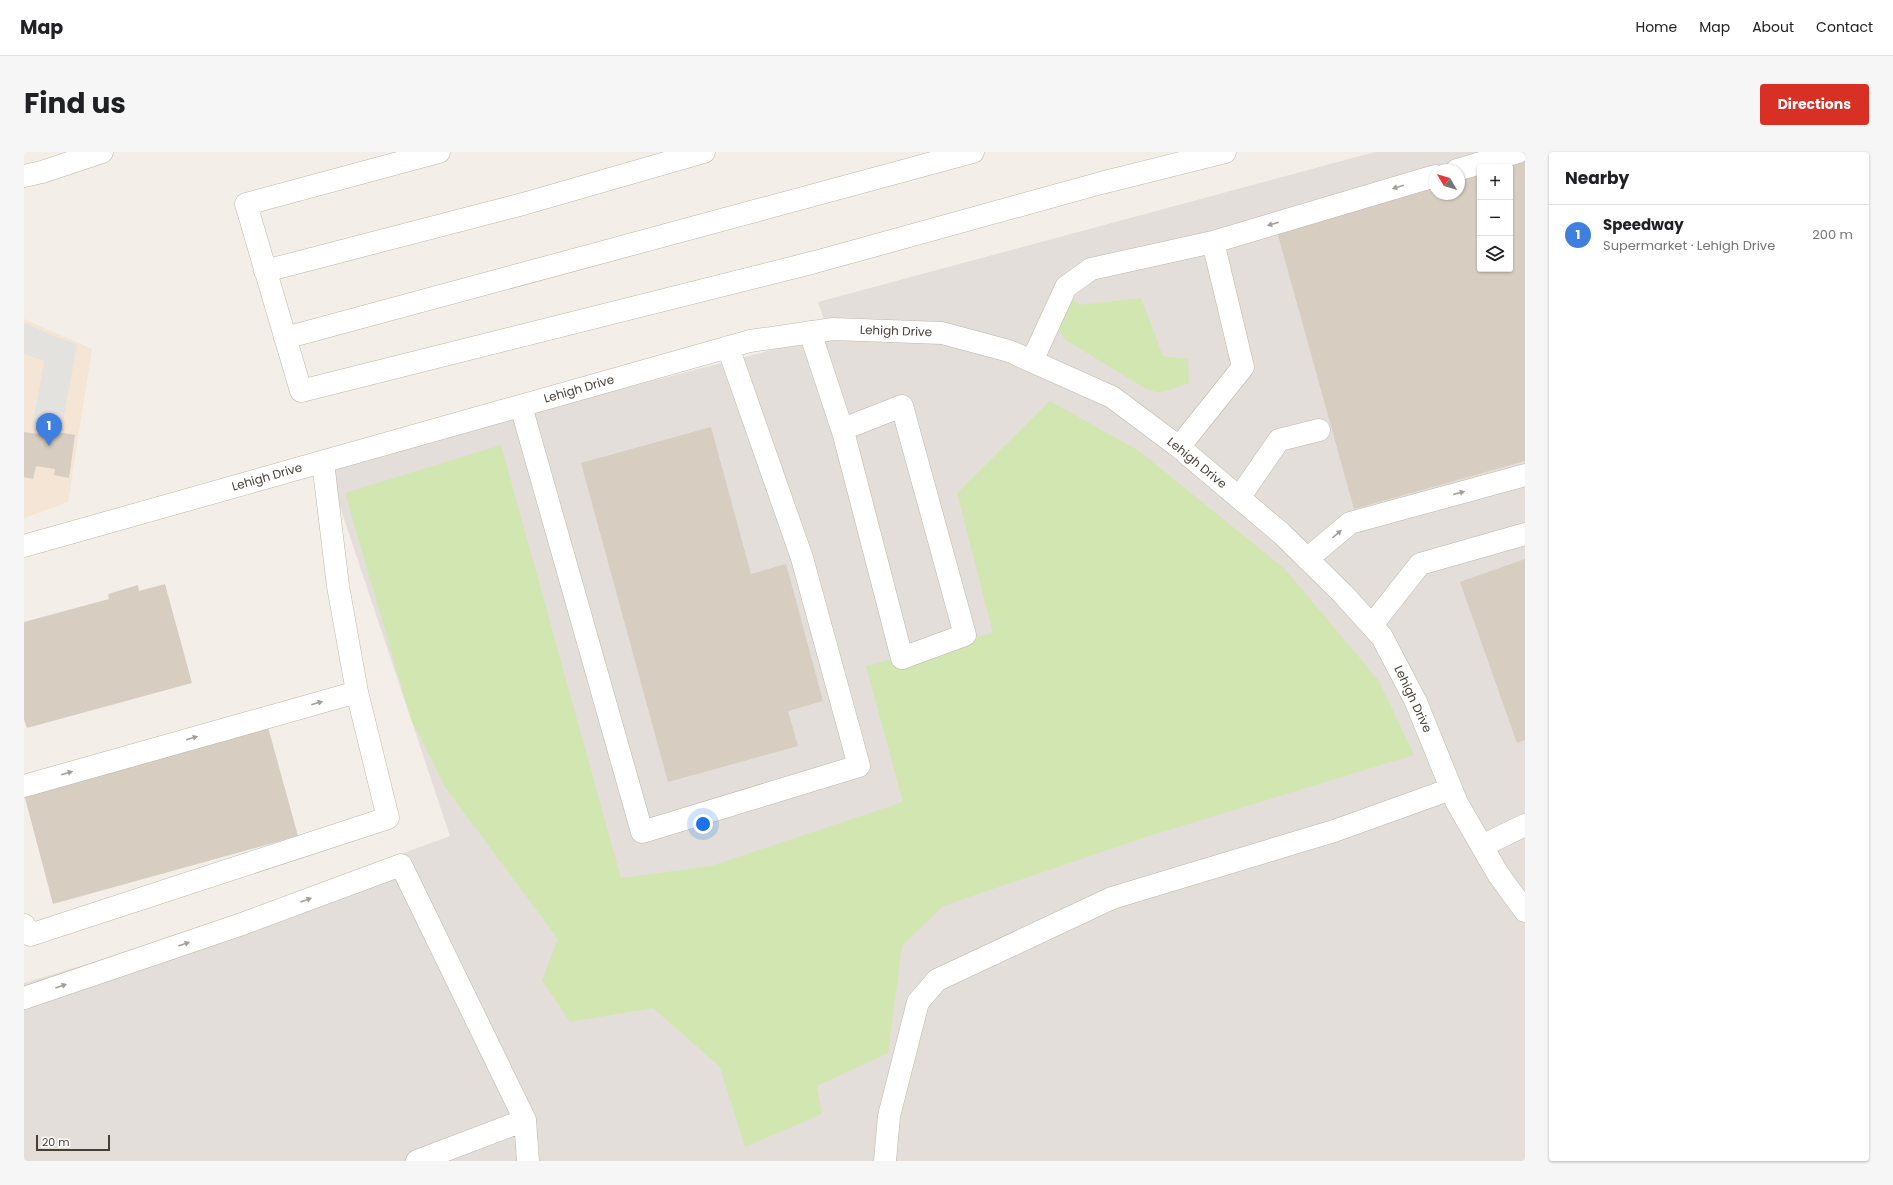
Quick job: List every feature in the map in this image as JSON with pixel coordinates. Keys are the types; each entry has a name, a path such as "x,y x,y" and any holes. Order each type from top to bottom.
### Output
{"street":[{"path":"24,176 42,172 102,152"},
{"path":"439,152 246,204 301,391 815,262 1101,183 1187,157 1225,152"},
{"path":"266,272 523,204 704,152"},
{"path":"286,338 973,152"},
{"path":"1465,168 1518,152"},
{"path":"1032,361 1066,287 1091,269 1212,242 1429,178"},
{"path":"1179,446 1243,367 1212,242"},
{"name":"Lehigh Drive","path":"24,546 750,341 833,329 942,333 1009,351 1112,397 1179,446 1282,534 1382,637 1416,702 1457,803 1498,874 1525,911"},
{"path":"810,332 843,429 902,658 965,635 902,406 843,429"},
{"path":"521,406 642,832 859,766 802,558 728,347"},
{"path":"1239,498 1279,440 1319,430"},
{"path":"24,925 30,935 388,818 357,692 338,586 323,462"},
{"path":"1307,559 1350,524 1525,475"},
{"path":"1372,625 1420,564 1525,534"},
{"path":"26,785 357,692"},
{"path":"885,1161 889,1116 918,1002 937,980 1112,898 1334,831 1451,789"},
{"path":"1482,846 1525,825"},
{"path":"24,998 242,924 401,865 525,1120 528,1161"},
{"path":"417,1161 525,1120"}],"shaded area":[{"path":"1375,152 1525,152 1525,1161 24,1161 24,983 167,940 450,836 327,468 495,422 829,335 818,302"},
{"path":"24,319 92,349 68,502 24,518"},
{"path":"24,323 77,345 62,427 33,423 44,361 24,354"}],"green space":[{"path":"1069,294 1079,305 1141,298 1163,356 1188,359 1189,383 1160,393 1146,389 1064,339 1059,329"},
{"path":"1050,401 1139,451 1285,569 1379,681 1414,755 1149,836 943,906 902,946 888,1053 817,1086 822,1114 745,1147 720,1067 653,1008 570,1022 542,980 558,939 445,787 411,719 345,493 501,445 621,878 711,866 903,802 866,666 993,633 957,493"}],"building":[{"path":"1525,159 1525,461 1354,509 1276,228 1429,186 1429,200 1465,200 1465,175 1477,172 1477,272 1513,272 1513,164 1508,164"},
{"path":"711,427 751,574 786,564 823,701 788,711 798,746 668,782 581,463"},
{"path":"39,429 75,435 69,478 54,475 55,469 36,466 33,479 24,477 24,432 38,434"},
{"path":"1525,559 1525,740 1517,743 1460,582"},
{"path":"165,584 192,683 27,728 24,719 24,622 109,599 108,594 138,585 139,591"},
{"path":"268,727 298,836 53,904 24,794"}],"place":[{"name":"Speedway","path":"49,446"}]}
